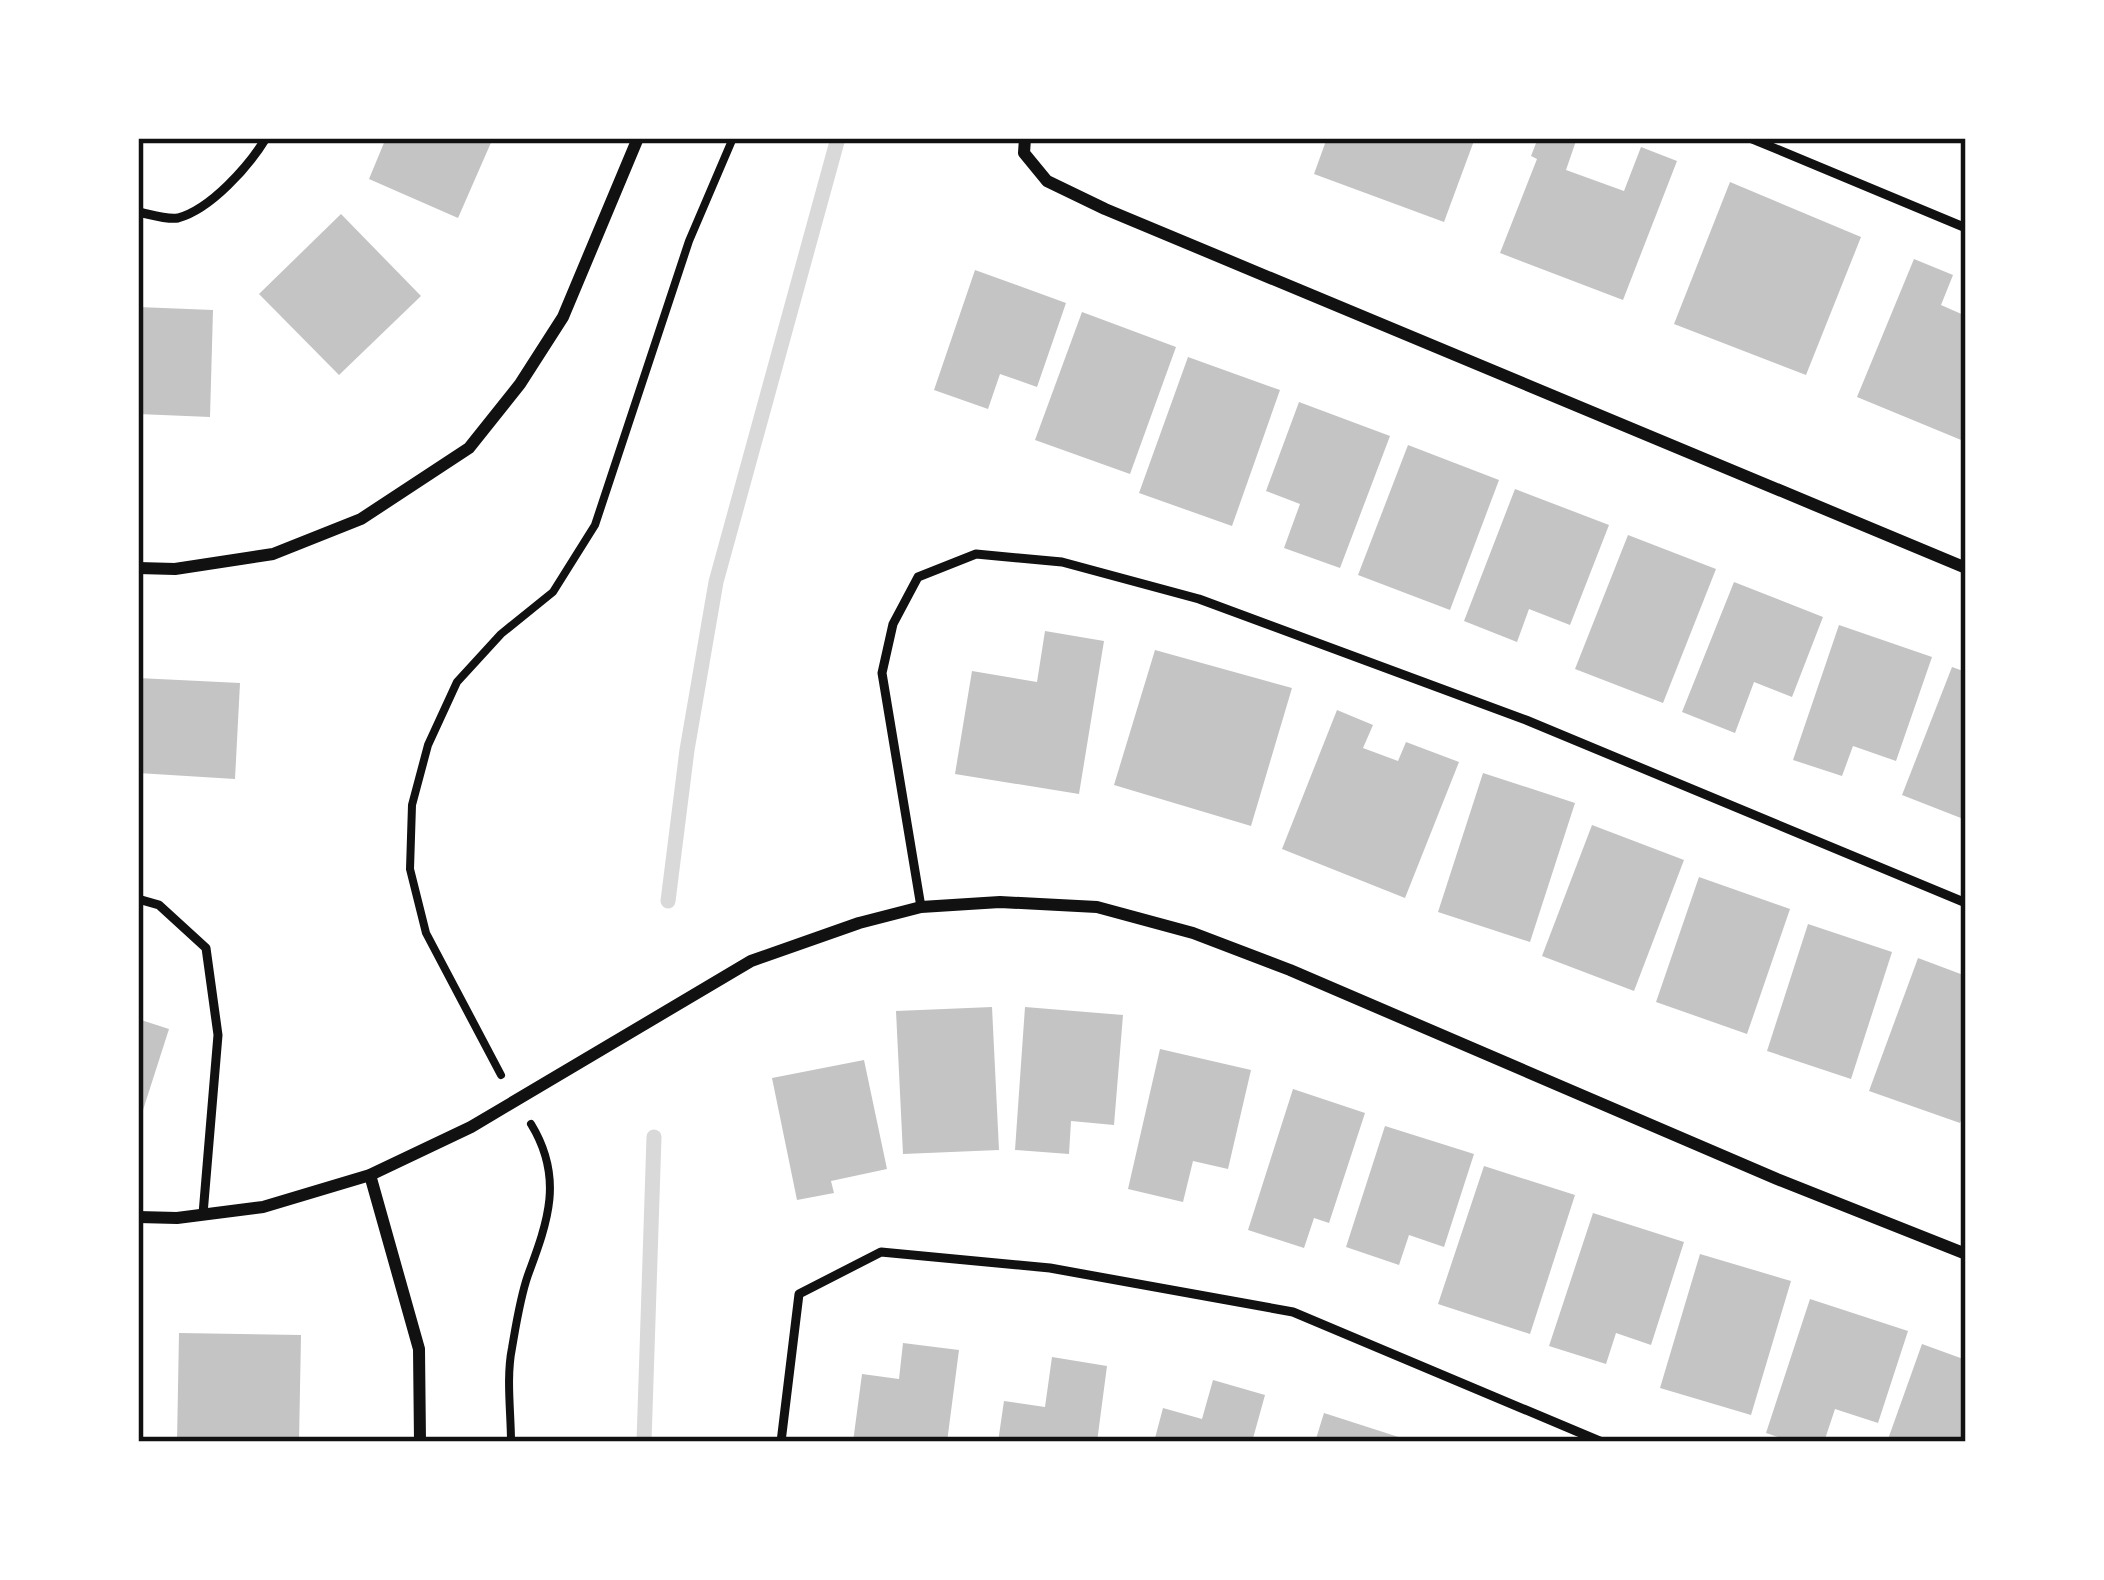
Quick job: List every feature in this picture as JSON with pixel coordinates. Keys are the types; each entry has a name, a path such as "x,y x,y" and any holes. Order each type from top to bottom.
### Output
{"street":[{"path":"138,568 175,569 273,554 361,519 469,448 520,384 563,317 638,138"},
{"path":"1025,138 1024,152 1047,181 1105,209 1966,568"},
{"path":"138,1217 263,1207 370,1174 471,1127 751,961 859,923 921,908 1000,902 1097,907 1192,933 1966,1254"},
{"path":"370,1174 419,1348 420,1442"}],"lane":[{"path":"138,212 176,218 218,194 248,168 266,138"},
{"path":"1750,138 1966,228"},
{"path":"921,908 882,673 893,624 918,577 976,554 1062,562 1199,599 1526,720 1966,903"},
{"path":"138,899 159,905 206,948 218,1034 203,1214"},
{"path":"781,1442 800,1294 881,1252 1050,1268 1293,1312 1602,1442"}],"path":[{"path":"512,1442 510,1355 526,1279 545,1236 551,1188 544,1145 478,1039 426,933 410,869 412,805 428,745 457,682 501,634 553,592 595,525 689,241 733,138"}],"building":[{"path":"386,138 493,138 458,218 369,179"},
{"path":"1327,138 1475,138 1444,222 1314,174"},
{"path":"1538,138 1577,138 1566,170 1624,191 1641,147 1677,161 1623,300 1500,253 1537,159 1531,156"},
{"path":"1730,182 1861,237 1806,375 1674,324"},
{"path":"341,214 421,296 339,375 259,294"},
{"path":"1914,259 1953,275 1941,305 1966,316 1966,442 1857,397"},
{"path":"975,270 1066,303 1037,387 1000,374 988,409 934,390"},
{"path":"138,307 213,310 210,417 138,414"},
{"path":"1082,312 1176,347 1130,474 1035,440"},
{"path":"1188,357 1280,390 1232,526 1139,493"},
{"path":"1299,402 1390,436 1340,568 1284,548 1300,504 1266,491"},
{"path":"1408,445 1499,480 1450,610 1358,575"},
{"path":"1515,489 1609,525 1570,625 1529,609 1517,642 1464,621"},
{"path":"1628,535 1716,569 1663,703 1575,669"},
{"path":"1734,582 1823,617 1792,697 1754,682 1735,733 1682,712"},
{"path":"1839,625 1932,657 1896,761 1853,746 1842,776 1793,760"},
{"path":"1045,631 1104,641 1079,794 955,774 972,671 1037,682"},
{"path":"1155,650 1292,688 1251,826 1114,785"},
{"path":"1952,667 1966,672 1966,820 1902,795"},
{"path":"138,678 240,683 235,779 138,773"},
{"path":"1337,710 1373,725 1363,748 1398,761 1406,742 1459,762 1405,898 1282,849"},
{"path":"1483,773 1575,803 1530,942 1438,912"},
{"path":"1592,825 1684,860 1634,991 1542,956"},
{"path":"1699,877 1790,909 1747,1034 1656,1002"},
{"path":"1808,924 1892,952 1851,1079 1767,1051"},
{"path":"1918,958 1966,976 1966,1107 1960,1123 1869,1091"},
{"path":"992,1007 999,1150 903,1154 896,1011"},
{"path":"1025,1007 1123,1015 1114,1125 1071,1121 1069,1154 1015,1150"},
{"path":"138,1019 169,1029 143,1110 138,1108"},
{"path":"1160,1049 1251,1070 1228,1169 1193,1161 1183,1202 1128,1189"},
{"path":"864,1060 887,1169 831,1181 834,1193 797,1200 772,1078"},
{"path":"1293,1089 1365,1113 1329,1223 1314,1218 1304,1248 1248,1230"},
{"path":"1385,1126 1474,1154 1444,1247 1409,1235 1399,1265 1346,1247"},
{"path":"1484,1166 1575,1195 1530,1334 1438,1304"},
{"path":"1593,1213 1684,1242 1651,1345 1616,1333 1606,1364 1549,1346"},
{"path":"1700,1254 1791,1281 1751,1415 1660,1388"},
{"path":"1810,1299 1908,1331 1878,1423 1835,1409 1824,1442 1793,1442 1766,1433"},
{"path":"179,1333 301,1335 299,1442 177,1442"},
{"path":"903,1343 959,1350 947,1442 853,1442 862,1374 899,1379"},
{"path":"1922,1344 1966,1360 1966,1442 1887,1442"},
{"path":"1052,1357 1107,1366 1097,1442 998,1442 1004,1401 1045,1407"},
{"path":"1213,1380 1265,1395 1252,1442 1154,1442 1163,1408 1202,1419"},
{"path":"1324,1413 1411,1441 1411,1442 1315,1442"}],"waterway":[{"path":"668,901 687,750 716,582 838,138"},
{"path":"644,1442 654,1137"}]}
